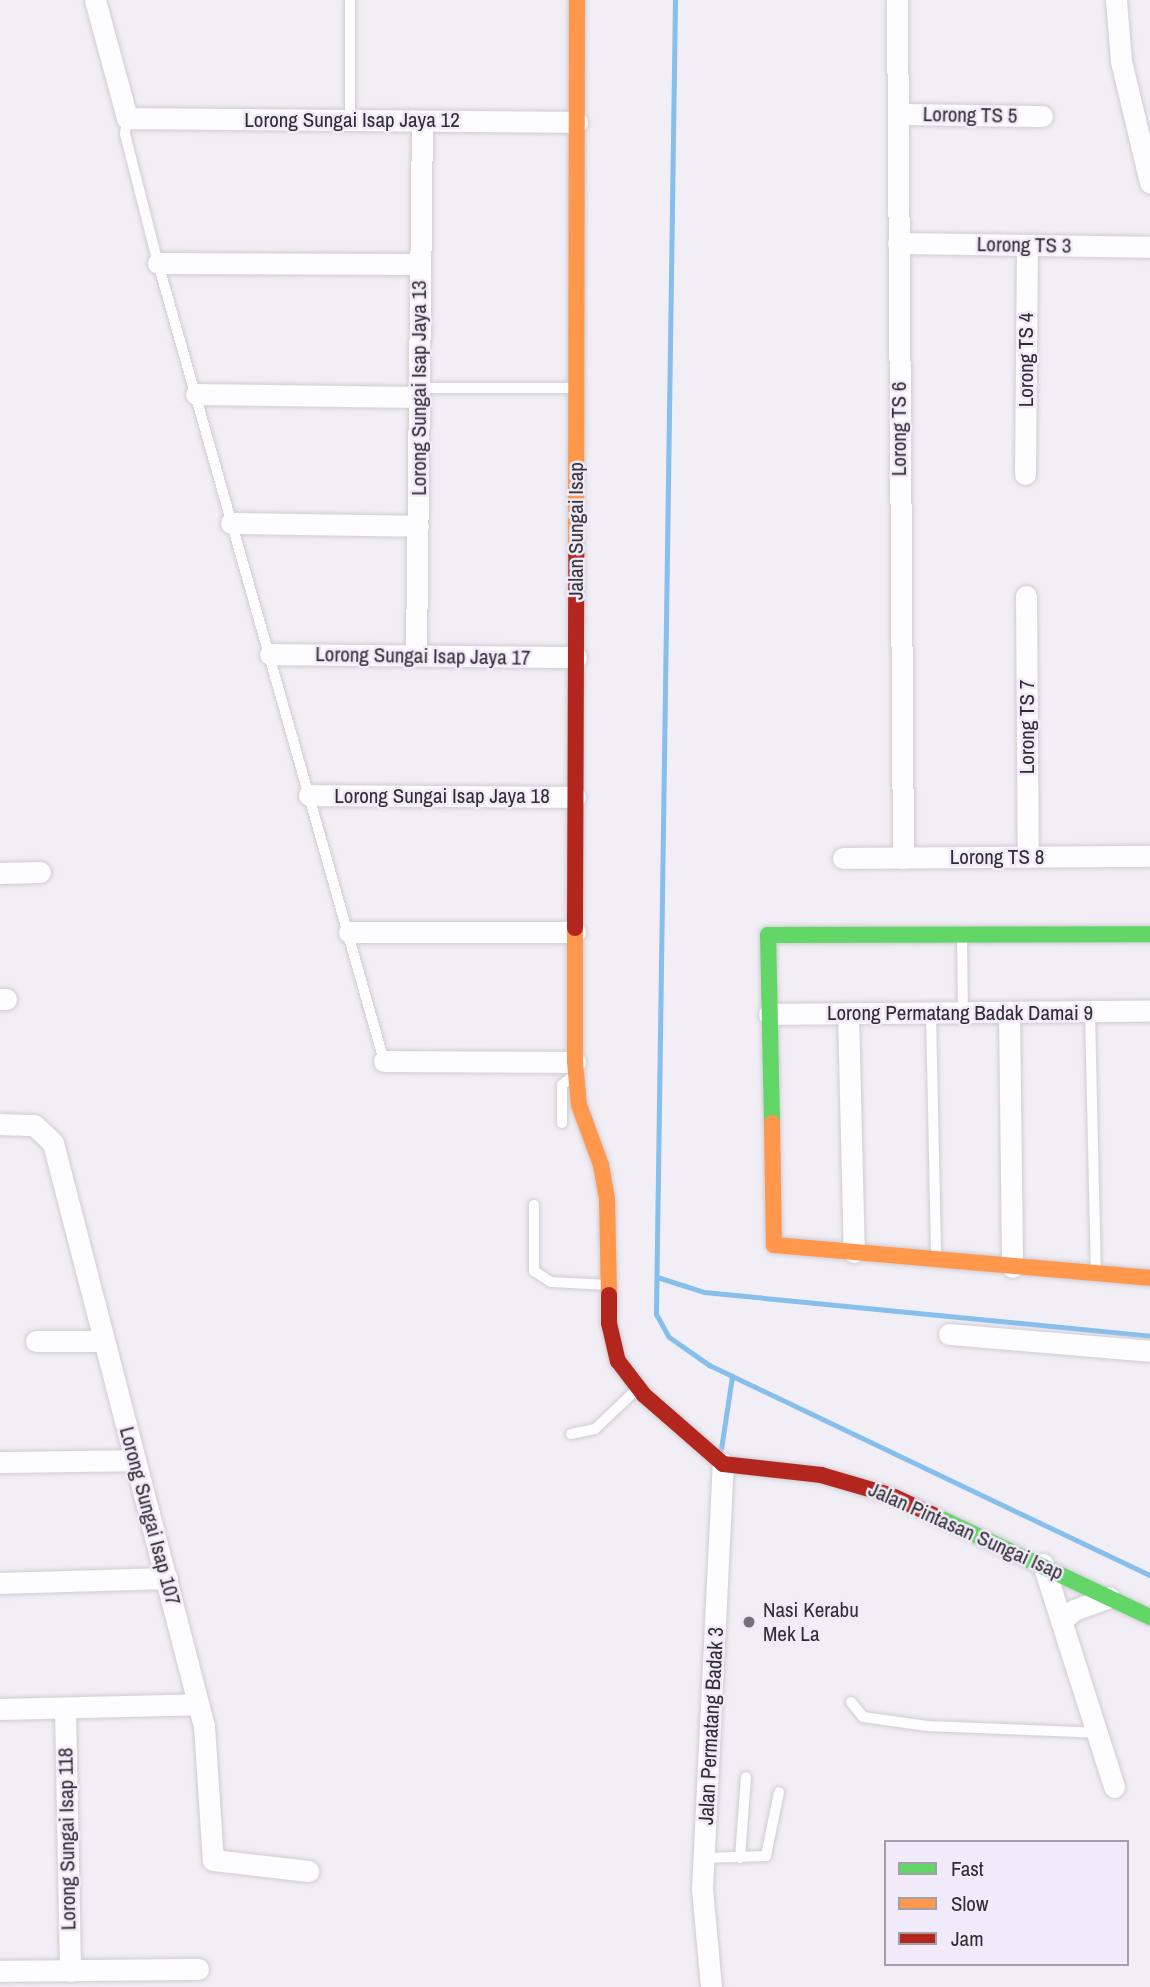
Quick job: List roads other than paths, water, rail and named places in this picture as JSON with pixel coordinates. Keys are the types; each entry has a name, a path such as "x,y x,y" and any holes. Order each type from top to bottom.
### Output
{"street":[{"path":"95,0 127,118"},
{"name":"Jalan Sungai Isap","path":"575,1068 577,0"},
{"name":"Lorong TS 6","path":"897,0 903,858"},
{"path":"1116,0 1121,61 1150,183"},
{"name":"Lorong TS 5","path":"898,114 1042,116"},
{"name":"Lorong Sungai Isap Jaya 12","path":"127,118 576,122"},
{"name":"Lorong Sungai Isap Jaya 13","path":"416,655 422,121"},
{"name":"Lorong TS 3","path":"898,243 1150,247"},
{"name":"Lorong TS 4","path":"1025,474 1027,245"},
{"path":"158,262 420,264"},
{"path":"196,394 418,393"},
{"path":"232,523 418,526"},
{"name":"Lorong TS 7","path":"1026,596 1028,857"},
{"name":"Lorong Sungai Isap Jaya 17","path":"270,654 576,657"},
{"name":"Lorong Sungai Isap Jaya 18","path":"309,794 575,797"},
{"name":"Lorong TS 8","path":"844,858 1150,856"},
{"path":"0,873 40,872"},
{"path":"349,932 575,932"},
{"path":"1150,934 768,935 774,1245 1150,1278"},
{"name":"Lorong Permatang Badak Damai 9","path":"769,1014 1150,1011"},
{"path":"1009,1012 1012,1267"},
{"path":"848,1013 853,1252"},
{"path":"384,1061 575,1068 579,1105 601,1165 607,1199 612,1344 618,1362 638,1388 723,1464"},
{"name":"Lorong Sungai Isap 107","path":"0,1124 34,1125 50,1135 198,1704 207,1750 212,1860 308,1871"},
{"path":"949,1334 1150,1351"},
{"path":"36,1342 103,1341"},
{"path":"0,1462 135,1460"},
{"name":"Jalan Pintasan Sungai Isap","path":"723,1464 853,1482 1043,1564 1150,1617"},
{"name":"Jalan Permatang Badak 3","path":"711,1987 701,1913 712,1741 723,1464"},
{"path":"1043,1564 1114,1787"},
{"path":"0,1583 167,1578"},
{"path":"1061,1621 1074,1610 1109,1597"},
{"path":"0,1709 198,1704"},
{"name":"Lorong Sungai Isap 118","path":"65,1708 70,1971"},
{"path":"0,1971 198,1969"}],"lane":[{"path":"350,0 350,120"},
{"path":"127,118 125,134 158,262 384,1061"},
{"path":"418,393 576,388"},
{"path":"962,934 963,1013"},
{"path":"1090,1012 1096,1273"},
{"path":"931,1013 936,1260"},
{"path":"562,1123 562,1085 575,1068"},
{"path":"534,1205 534,1271 541,1278 610,1285"},
{"path":"571,1434 595,1429 638,1388"},
{"path":"851,1702 863,1717 927,1727 1098,1733"},
{"path":"740,1858 746,1777"},
{"path":"703,1858 759,1858 771,1848 779,1792"}],"waterway":[{"path":"675,0 656,1314 669,1337 709,1365 1150,1575"},
{"path":"657,1277 704,1292 1150,1336"},
{"path":"721,1449 732,1376"}],"place":[{"name":"Nasi Kerabu Mek La","path":"749,1622"}]}
